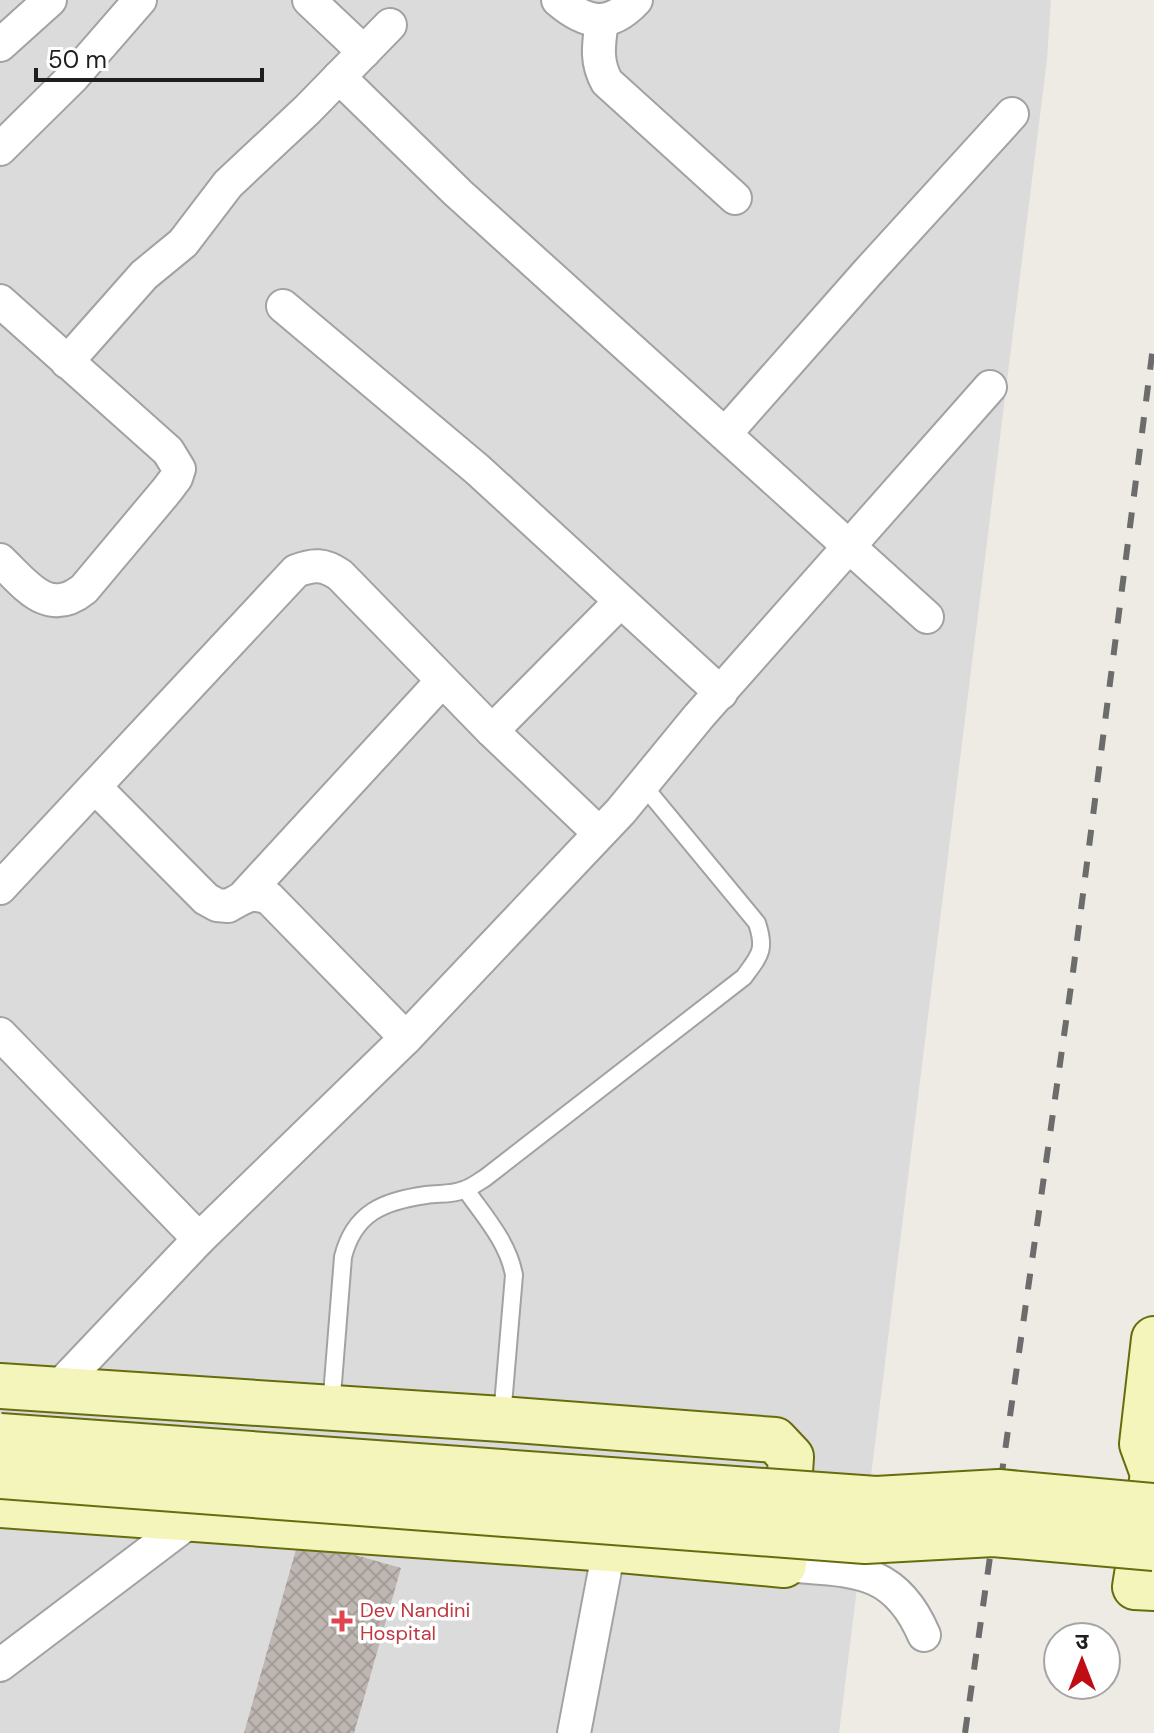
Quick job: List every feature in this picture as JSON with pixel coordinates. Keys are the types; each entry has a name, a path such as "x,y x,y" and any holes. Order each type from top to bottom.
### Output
{"main road":[{"path":"1154,1339 1142,1444 1154,1485 1135,1587 1154,1588"},
{"path":"0,1386 775,1440 791,1457 784,1565 609,1549 0,1505"},
{"path":"0,1436 876,1499 1154,1485"},
{"path":"0,1476 865,1541 993,1534 1154,1548"}],"street":[{"path":"0,45 50,0"},
{"path":"0,149 73,77 140,0"},
{"path":"309,0 364,52"},
{"path":"558,0 574,14 591,21 602,20 627,9 636,0"},
{"path":"602,20 598,56 599,68 607,82 735,198"},
{"path":"67,362 144,275 183,243 228,184 390,25"},
{"path":"339,77 458,193 927,617"},
{"path":"725,434 1012,114"},
{"path":"0,301 168,451 178,464 179,473 84,589 73,597 52,601 36,594 0,560"},
{"path":"283,306 478,470 721,693"},
{"path":"56,1390 199,1239 406,1038 599,833 990,387"},
{"path":"0,888 296,571 311,565 326,565 340,575 492,731 599,833"},
{"path":"492,731 620,602"},
{"path":"95,787 206,899 228,906 246,894 442,681"},
{"path":"246,894 269,898 406,1038"},
{"path":"0,1034 199,1239"},
{"path":"0,1665 193,1519"},
{"path":"574,1733 609,1549"},
{"path":"784,1565 860,1571 877,1579 897,1593 915,1613 924,1635"}],"lane":[{"path":"331,1408 343,1257 356,1224 386,1205 404,1199 466,1190 485,1178 744,977 758,958 763,942 757,923 643,785"},
{"path":"466,1190 503,1243 514,1275 502,1419"}],"shaded area":[{"path":"0,0 1051,0 1047,59 839,1733 0,1733"}],"building":[{"path":"299,1539 401,1568 354,1733 244,1733"}],"railway":[{"path":"965,1733 1073,972 1154,339"}],"place":[{"name":"Dev Nandini Hospital","path":"342,1621"}]}
